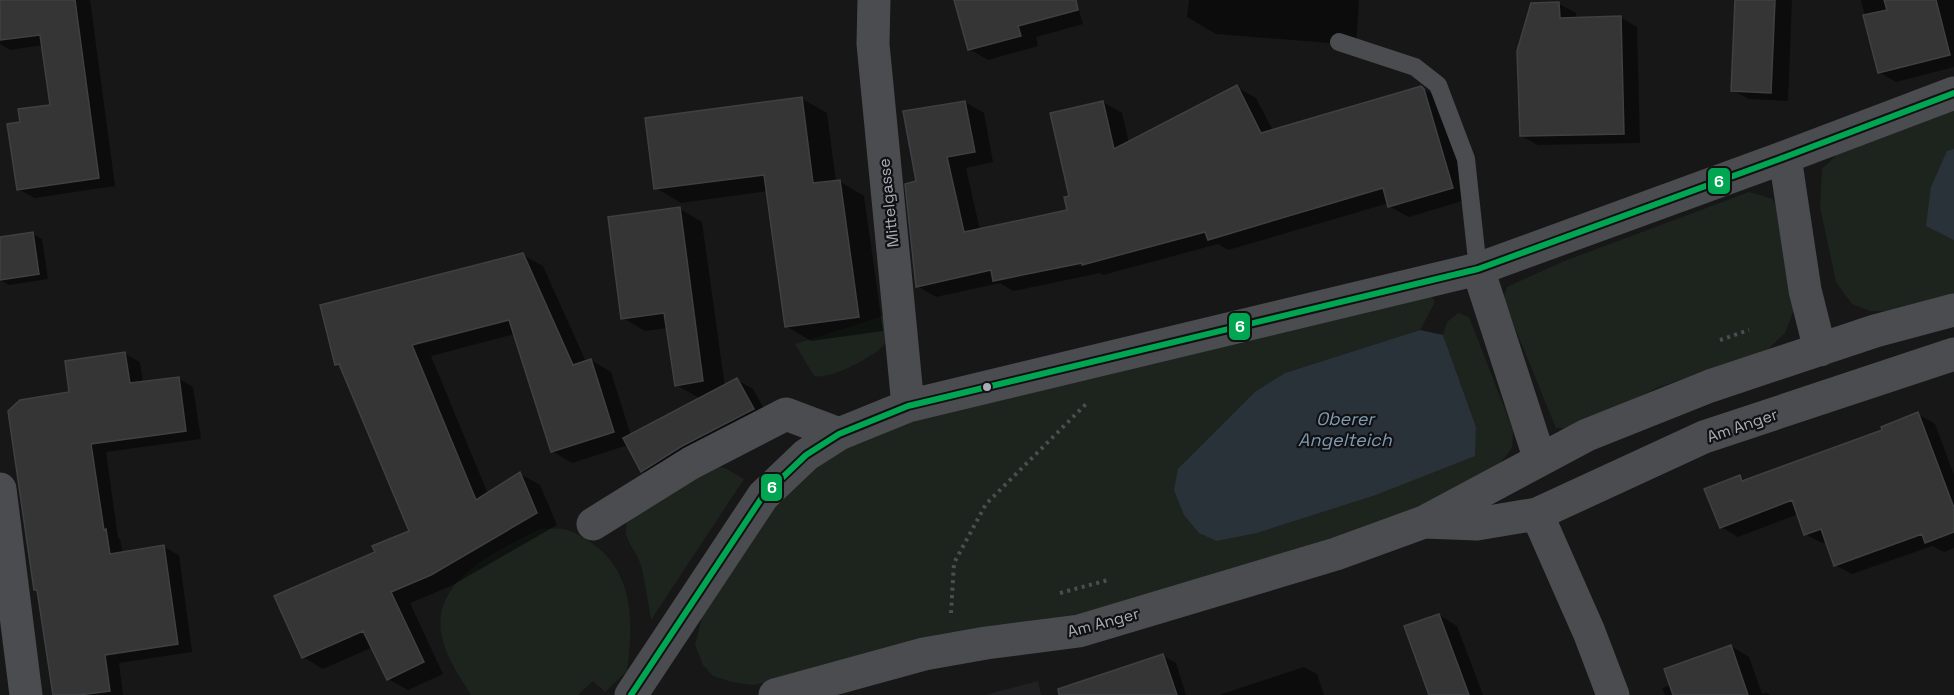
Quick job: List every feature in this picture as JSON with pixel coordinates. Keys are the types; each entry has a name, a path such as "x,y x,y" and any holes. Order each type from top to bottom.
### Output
{"street":[{"name":"Mittelgasse","path":"874,0 873,44 908,406"},
{"path":"632,695 763,496 806,455 839,434 908,406 1478,269 1954,93"},
{"path":"1785,157 1805,290 1820,350"},
{"path":"1478,269 1540,460"},
{"name":"Am Anger","path":"776,695 948,649 1078,631 1336,554 1424,522 1587,435 1710,386 1875,331 1954,310"},
{"name":"Am Anger","path":"1424,522 1477,525 1537,514 1704,437 1954,354"},
{"path":"593,525 692,463 786,414 839,434"},
{"path":"0,489 26,695"},
{"path":"1537,514 1589,632 1613,695"}],"lane":[{"path":"1339,42 1415,67 1438,85 1466,159 1478,269"}],"path":[{"path":"1715,342 1737,333 1811,315"},
{"path":"948,649 954,563 986,504 1079,409 1112,383 1107,358"},
{"path":"1059,593 1115,578"}],"shaded area":[{"path":"1954,103 1954,296 1892,311 1870,311 1852,304 1836,282 1820,207 1822,169 1847,145"},
{"path":"865,132 872,140 890,333 883,346 860,362 830,375 814,376 795,344 886,315"},
{"path":"1749,192 1773,199 1792,248 1795,307 1785,333 1765,352 1659,387 1574,429 1556,428 1503,299 1507,287 1562,262"},
{"path":"1427,290 1435,302 1420,330 1285,373 1256,391 1217,541 1257,533 1373,496 1476,427 1443,335 1447,322 1458,313 1469,317 1513,430 1512,448 1494,471 1409,515 1200,584 1064,618 753,685 713,676 703,665 695,645 703,614 777,494 859,435"},
{"path":"715,467 725,468 744,479 651,620 642,569 627,537 626,530 630,512"},
{"path":"540,529 563,529 579,535 607,556 617,570 624,585 630,618 627,671 605,692 593,681 578,695 471,695 451,662 443,641 441,620 445,601 455,585 486,558"},
{"path":"1038,681 1041,695 985,695"}],"water":[{"path":"1954,149 1954,240 1926,226 1931,187 1947,151"},
{"name":"Oberer Angelteich","path":"1420,330 1443,335 1476,427 1475,456 1373,496 1257,533 1217,541 1199,533 1184,515 1174,490 1178,469 1256,391 1285,373"}],"building":[{"path":"0,0 75,0 99,178 17,190 7,124 20,122 18,109 50,105 40,35 0,40"},
{"path":"954,0 1076,0 1078,10 1018,26 1021,36 968,50"},
{"path":"1735,0 1775,0 1771,93 1731,91"},
{"path":"1884,0 1936,0 1950,55 1878,73 1863,15 1887,10"},
{"path":"1559,2 1560,18 1621,16 1624,134 1520,136 1517,51 1531,3"},
{"path":"1237,85 1261,133 1421,86 1424,89 1453,188 1388,207 1383,188 1208,240 1205,232 1082,265 1082,263 993,281 991,270 916,287 905,184 916,181 903,111 965,101 975,152 947,157 964,232 1067,210 1064,197 1069,196 1050,113 1103,101 1114,149"},
{"path":"802,97 813,183 840,180 859,317 785,327 764,175 654,189 645,118"},
{"path":"680,207 703,381 675,386 664,313 621,319 608,217"},
{"path":"33,232 39,274 0,280 0,237"},
{"path":"523,253 573,365 591,359 614,432 551,452 509,320 412,345 476,500 520,472 537,513 431,575 391,592 424,662 387,680 363,631 302,658 274,596 375,552 372,546 409,531 339,364 335,365 320,305"},
{"path":"125,352 130,383 179,377 186,431 91,444 104,530 106,529 110,554 164,545 178,644 105,655 110,691 79,695 53,695 37,590 34,590 8,411 20,400 69,392 65,361"},
{"path":"737,378 754,409 682,446 641,472 623,438"},
{"path":"1918,412 1954,508 1954,532 1925,543 1922,534 1834,566 1821,529 1804,535 1792,500 1720,528 1704,489 1740,475 1742,481 1882,430 1881,427"},
{"path":"1439,614 1469,695 1429,695 1404,626"},
{"path":"1731,645 1748,695 1673,695 1664,669"},
{"path":"1163,654 1177,695 1059,695 1058,689"}],"transit line":[{"name":"6","path":"631,695 763,496 806,455 839,434 908,406 1478,269 1954,93"}]}
